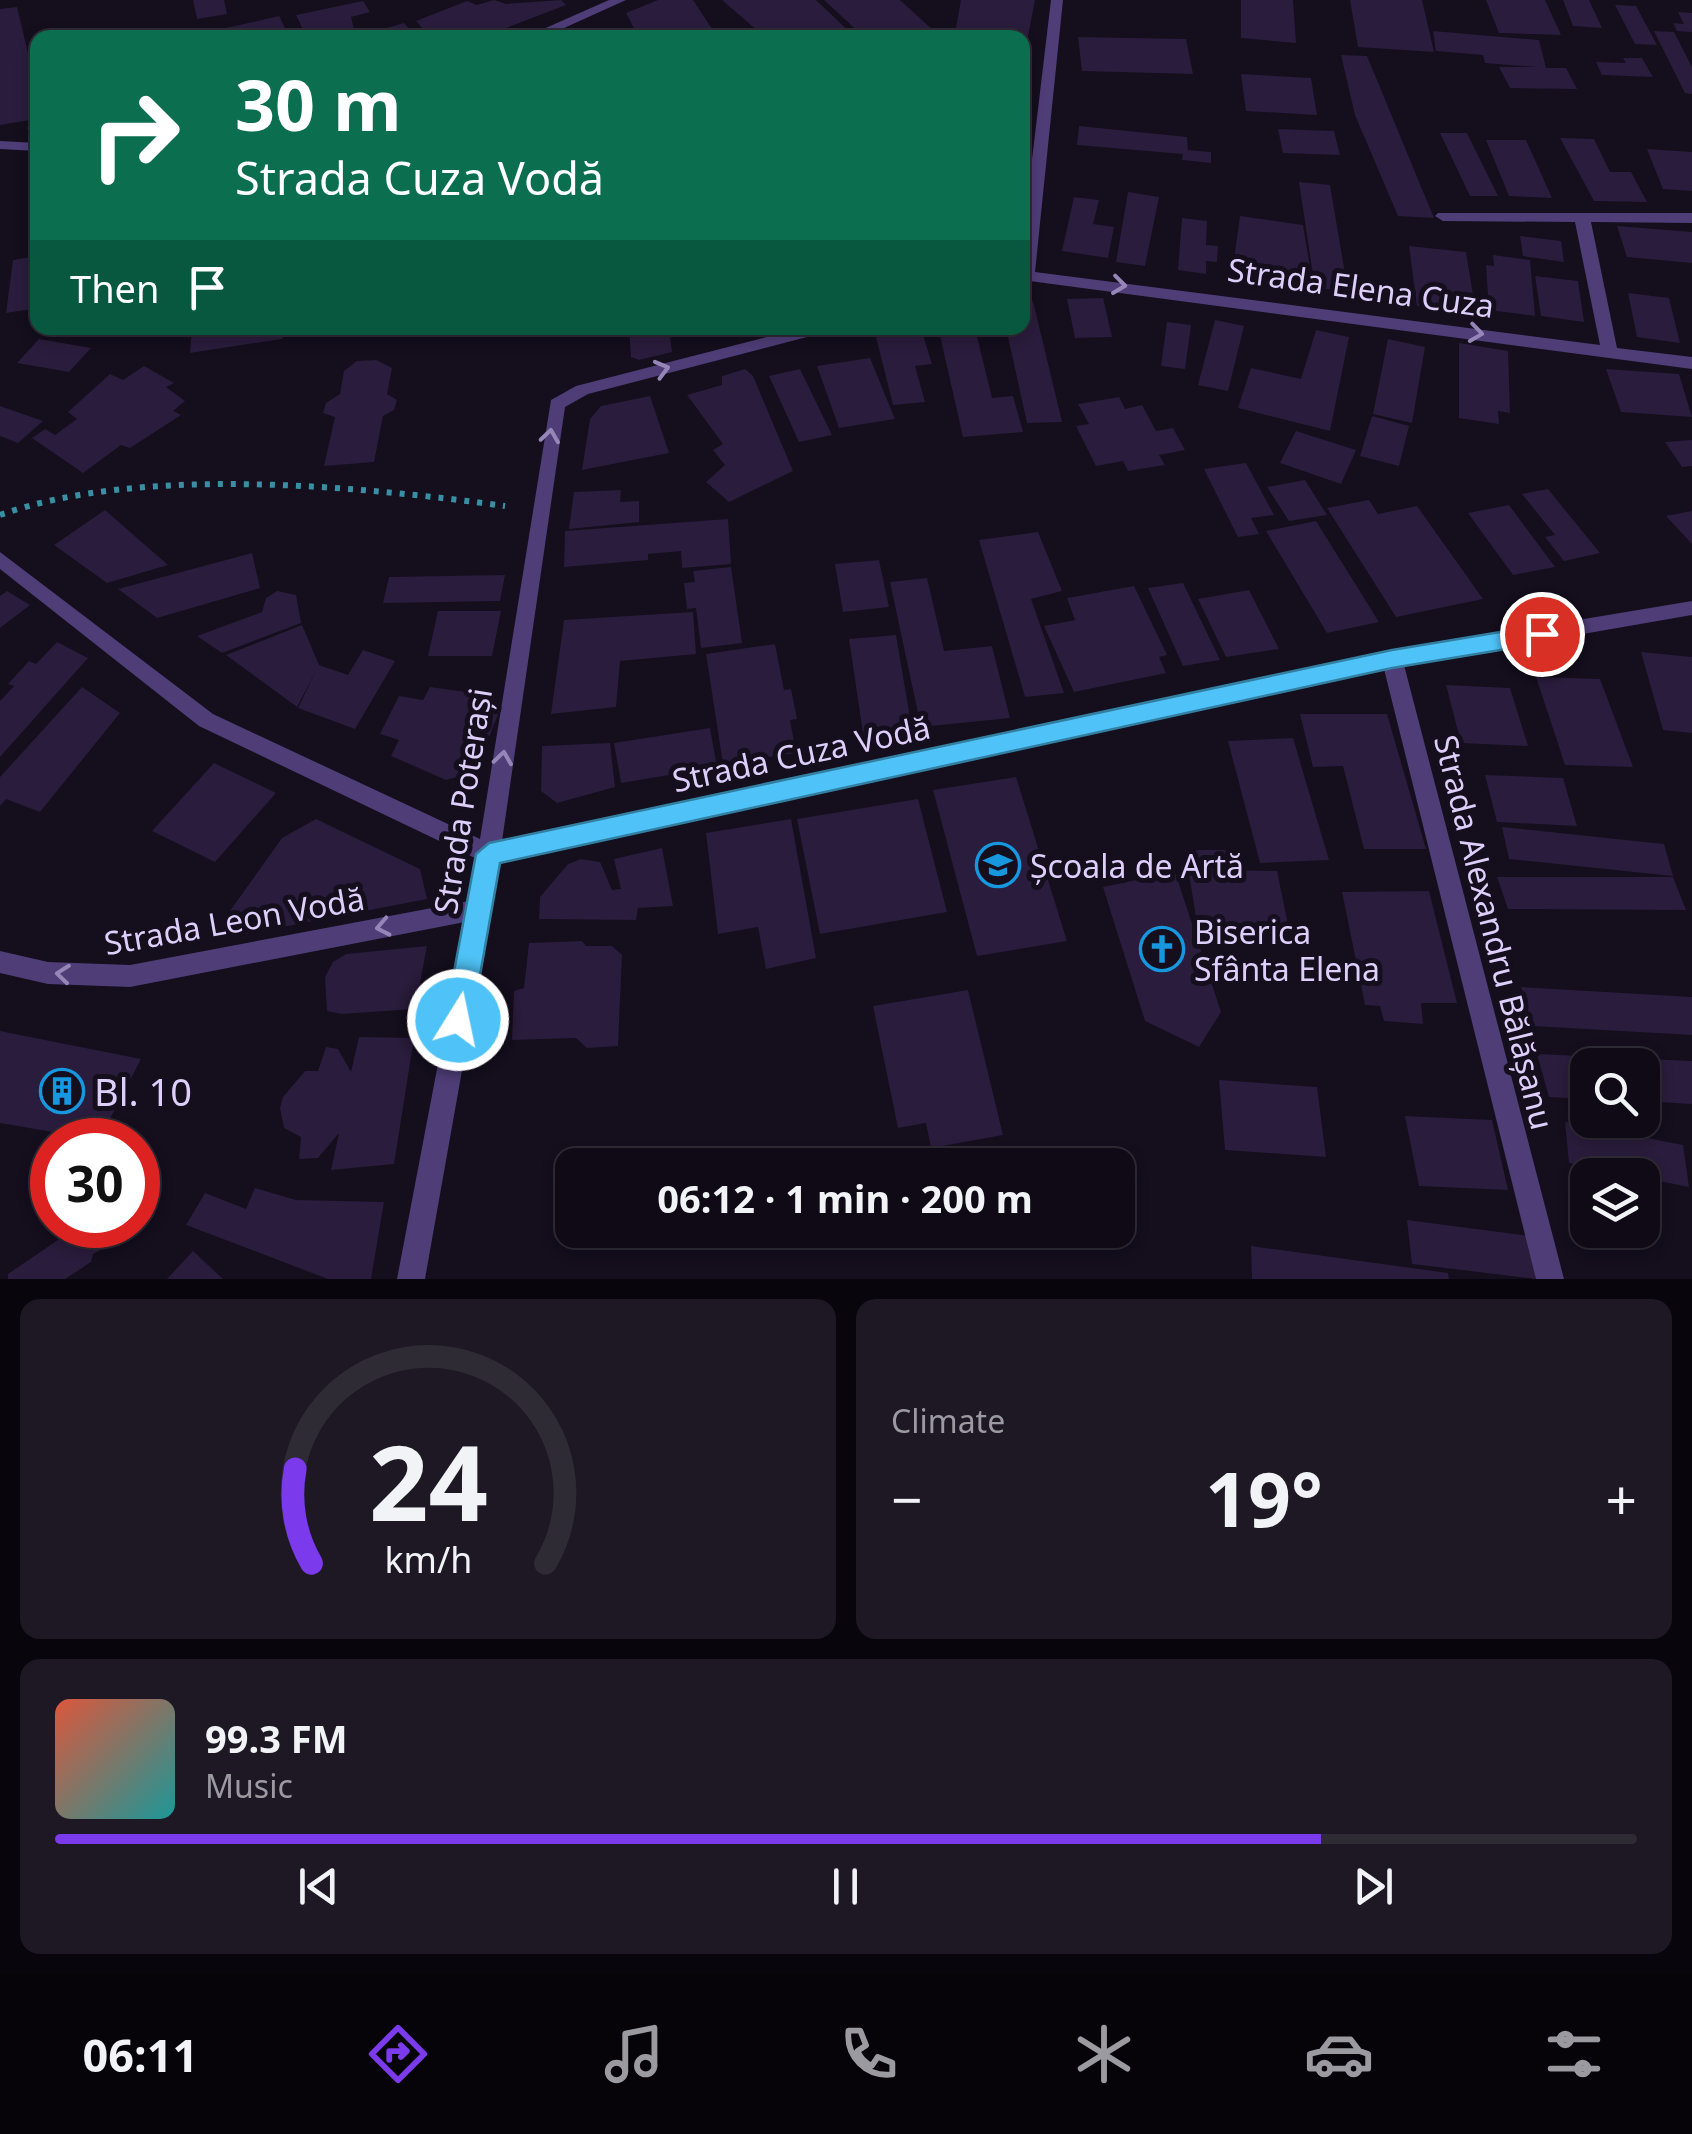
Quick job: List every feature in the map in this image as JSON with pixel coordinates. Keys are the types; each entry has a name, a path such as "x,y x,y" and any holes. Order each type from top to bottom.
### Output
{"street":[{"path":"581,0 593,11"},
{"path":"548,30 620,0"},
{"path":"1030,232 1058,0"},
{"path":"0,145 30,147"},
{"path":"1443,216 1692,218"},
{"path":"1582,217 1610,352"},
{"name":"Strada Elena Cuza","path":"1030,275 1692,363"},
{"name":"Strada Poterași","path":"411,1279 489,854 557,404 568,396 794,335"},
{"path":"0,559 206,720 489,854"},
{"name":"Strada Cuza Vodă","path":"489,854 1392,659 1692,608"},
{"name":"Strada Alexandru Bălășanu","path":"1392,659 1550,1279"},
{"name":"Strada Leon Vodă","path":"0,962 67,974 130,976 479,909"}],"path":[{"path":"0,515 38,499 223,483 370,487 505,506"}],"building":[{"path":"193,0 224,0 227,14 197,19"},
{"path":"494,0 506,4 561,0 566,5 501,30 424,30 416,21 467,1 477,5"},
{"path":"658,0 693,0 713,30 635,30 626,13"},
{"path":"722,0 816,0 848,30 757,30"},
{"path":"824,0 900,0 933,30 856,30"},
{"path":"961,0 1035,0 1029,30 956,30"},
{"path":"1241,0 1293,0 1296,43 1241,38"},
{"path":"1350,0 1422,0 1434,52 1358,47"},
{"path":"1486,0 1545,0 1561,35 1499,33"},
{"path":"1563,0 1589,0 1602,28 1573,26"},
{"path":"363,1 370,12 351,17 354,30 303,30 296,15"},
{"path":"1615,5 1636,6 1657,45 1635,44"},
{"path":"17,7 30,61 30,120 0,125 0,9"},
{"path":"1678,12 1692,13 1692,32 1677,31 1673,23 1684,24"},
{"path":"279,16 286,30 217,30"},
{"path":"404,23 410,30 380,30"},
{"path":"1433,31 1539,40 1546,68 1566,68 1577,89 1510,88 1499,67 1537,67 1485,63 1483,55 1436,51"},
{"path":"1654,31 1674,32 1692,67 1692,94 1685,93"},
{"path":"1078,37 1186,39 1193,74 1082,71"},
{"path":"1341,55 1367,56 1434,218 1398,216 1355,115"},
{"path":"1623,58 1642,58 1653,77 1602,75 1596,62 1626,63"},
{"path":"1241,74 1311,78 1317,115 1246,111"},
{"path":"1079,126 1187,137 1188,150 1211,152 1211,163 1182,160 1183,154 1077,145"},
{"path":"1278,129 1334,131 1340,155 1283,153"},
{"path":"1440,133 1467,133 1498,196 1470,196"},
{"path":"1560,138 1594,139 1610,172 1631,172 1647,202 1594,201"},
{"path":"1486,140 1526,140 1552,198 1509,196"},
{"path":"1647,149 1692,152 1692,191 1663,189"},
{"path":"1299,182 1330,185 1348,291 1315,288"},
{"path":"1128,192 1159,197 1145,266 1116,262"},
{"path":"1074,197 1099,200 1093,224 1114,227 1108,258 1062,251"},
{"path":"1240,216 1303,225 1312,279 1233,267"},
{"path":"1182,218 1207,221 1206,245 1218,246 1217,262 1206,261 1206,274 1178,270"},
{"path":"1617,226 1692,232 1692,263 1627,257"},
{"path":"1520,236 1561,241 1564,262 1523,256"},
{"path":"1409,246 1466,252 1476,313 1417,306"},
{"path":"1493,255 1530,260 1535,316 1489,310 1486,265 1494,266"},
{"path":"30,257 30,309 6,313 13,260"},
{"path":"1535,276 1578,281 1584,322 1541,316"},
{"path":"1628,293 1669,298 1680,343 1637,337"},
{"path":"1103,298 1112,337 1075,338 1067,299"},
{"path":"1033,301 1062,422 1027,423 1008,335 1030,335"},
{"path":"1215,320 1244,326 1228,391 1198,385"},
{"path":"1167,322 1191,325 1185,369 1161,366"},
{"path":"1316,330 1349,337 1330,431 1238,408 1251,368 1301,379"},
{"path":"191,335 287,335 281,339 190,353"},
{"path":"629,335 670,335 672,352 639,360 631,357"},
{"path":"923,335 932,364 915,366 925,402 893,405 876,337"},
{"path":"940,335 977,335 992,398 1013,396 1023,432 963,437"},
{"path":"39,339 91,348 69,372 17,363"},
{"path":"1388,339 1425,347 1412,423 1373,414"},
{"path":"1459,343 1508,351 1510,413 1498,411 1499,424 1459,418"},
{"path":"870,358 895,419 839,428 817,366"},
{"path":"376,360 392,368 387,394 397,400 394,410 383,416 374,462 324,466 335,417 323,413 326,403 340,394 344,371 357,361"},
{"path":"144,366 174,383 166,387 185,401 173,411 181,415 130,448 121,445 83,473 32,438 45,429 55,435 77,419 68,412 110,374 123,380"},
{"path":"745,369 753,376 793,471 729,502 706,482 725,465 713,450 723,444 687,395 722,385 722,376"},
{"path":"800,369 832,435 799,442 769,376"},
{"path":"1606,369 1679,374 1692,417 1621,412"},
{"path":"650,396 669,453 582,470 590,419 601,406"},
{"path":"1119,397 1125,409 1142,405 1156,431 1173,428 1185,450 1159,455 1165,465 1128,471 1123,461 1096,466 1076,426 1089,424 1078,404"},
{"path":"0,406 43,421 18,443 0,436"},
{"path":"1372,416 1409,426 1399,466 1360,456"},
{"path":"1296,431 1356,450 1341,484 1280,463"},
{"path":"1692,440 1692,466 1682,467 1665,442"},
{"path":"1246,463 1274,515 1251,518 1259,534 1238,537 1204,469"},
{"path":"1305,480 1327,515 1289,521 1267,487"},
{"path":"1548,489 1600,553 1564,561 1545,537 1555,535 1522,494"},
{"path":"621,490 620,502 639,501 639,522 569,529 574,492"},
{"path":"1369,500 1378,514 1417,506 1483,599 1396,617 1327,508"},
{"path":"1509,505 1555,567 1513,575 1468,513"},
{"path":"105,510 168,565 107,583 54,545"},
{"path":"1692,511 1692,544 1666,516"},
{"path":"728,519 731,564 682,568 681,551 648,554 648,560 564,567 565,531"},
{"path":"1316,521 1379,622 1327,633 1266,531"},
{"path":"1038,532 1062,591 1031,599 1064,693 1025,697 979,540"},
{"path":"252,553 260,588 157,618 118,589"},
{"path":"879,560 889,607 843,612 835,564"},
{"path":"731,567 742,643 701,648 696,608 687,609 684,583 695,582 693,571"},
{"path":"505,575 500,601 383,603 389,577"},
{"path":"927,578 944,651 992,646 1010,718 921,727 890,582"},
{"path":"1183,583 1220,660 1183,666 1148,588"},
{"path":"1134,586 1167,655 1159,657 1166,673 1074,692 1044,626 1075,620 1067,598"},
{"path":"1249,590 1279,649 1226,657 1198,599"},
{"path":"7,591 30,605 0,628 0,596"},
{"path":"277,591 296,595 301,623 222,653 197,636 262,612 266,598"},
{"path":"438,611 501,611 492,656 428,656"},
{"path":"693,612 696,654 620,661 616,707 551,714 564,620"},
{"path":"302,625 319,665 348,675 363,650 395,661 355,729 298,708 316,671 297,707 226,655"},
{"path":"896,635 913,735 864,740 849,639"},
{"path":"57,642 88,658 0,757 0,701 14,686 8,684 29,661 36,664"},
{"path":"775,644 784,690 791,689 797,719 790,720 796,753 723,764 706,654"},
{"path":"1641,652 1692,657 1692,733 1663,730"},
{"path":"1536,677 1600,679 1633,767 1565,765"},
{"path":"1446,685 1510,688 1528,746 1461,743"},
{"path":"82,687 120,713 40,812 6,799 0,806 0,777"},
{"path":"430,687 488,695 499,712 475,772 446,780 391,756 399,740 380,734 399,696 423,700"},
{"path":"1300,714 1387,714 1426,849 1364,849 1343,766 1313,767"},
{"path":"710,728 717,767 621,783 614,743"},
{"path":"1293,738 1329,860 1260,863 1228,741"},
{"path":"610,743 615,787 557,803 541,791 542,746"},
{"path":"214,763 276,793 215,862 152,831"},
{"path":"1485,775 1563,778 1577,826 1497,822"},
{"name":"Școala de Artă","path":"1016,777 1067,941 977,956 933,790"},
{"path":"918,799 947,912 820,934 797,819"},
{"path":"316,819 420,869 427,899 226,938 227,915 282,838"},
{"path":"791,819 816,958 766,969 758,927 718,934 706,833"},
{"path":"1502,827 1664,844 1673,876 1509,859"},
{"path":"662,848 673,906 638,908 636,920 539,919 540,897 568,864 581,859 600,862 612,890 621,889 614,859"},
{"path":"1185,850 1227,850 1230,870 1277,871 1288,924 1197,923"},
{"name":"Biserica Sfânta Elena","path":"1175,872 1221,1012 1199,1047 1145,1021 1103,887"},
{"path":"1497,877 1673,877 1686,910 1508,909"},
{"path":"1429,891 1457,1003 1421,1003 1423,1024 1384,1021 1380,1006 1365,1005 1342,892"},
{"path":"582,941 586,946 612,946 622,955 618,1046 587,1048 576,1038 512,1040 514,991 524,988 529,943"},
{"path":"427,946 415,1009 341,1014 327,1011 325,977 333,962 346,954"},
{"path":"1521,987 1692,997 1692,1035 1532,1026"},
{"path":"968,990 1003,1135 931,1148 926,1123 898,1128 873,1006"},
{"name":"Bl. 10","path":"0,1031 141,1059 110,1118 30,1118 30,1128 0,1123"},
{"path":"359,1037 414,1038 394,1164 331,1170 339,1133 318,1158 299,1159 301,1137 284,1128 280,1108 283,1097 305,1071 318,1071 326,1047 338,1049 351,1072"},
{"path":"1537,1054 1570,1055 1570,1098 1549,1097"},
{"path":"1660,1060 1692,1061 1692,1104 1660,1102"},
{"path":"1219,1080 1317,1087 1326,1157 1225,1150"},
{"path":"1405,1116 1492,1120 1508,1190 1419,1186"},
{"path":"1565,1122 1570,1123 1570,1138 1647,1138 1683,1145 1689,1187 1660,1181 1660,1158 1570,1158 1569,1163"},
{"path":"255,1188 296,1200 384,1202 371,1279 328,1279 186,1225 205,1193 246,1209"},
{"path":"1407,1220 1529,1236 1536,1279 1412,1264"},
{"path":"1251,1246 1448,1273 1449,1279 1252,1279"},
{"path":"46,1248 104,1248 65,1279 8,1279 8,1274"},
{"path":"193,1251 223,1279 167,1279"}],"place":[{"name":"Școala de Artă","path":"998,865"},
{"name":"Biserica Sfânta Elena","path":"1162,949"},
{"name":"Bl. 10","path":"62,1091"}],"route":[{"path":"458,1020 489,854 1392,659 1542,634"}]}
